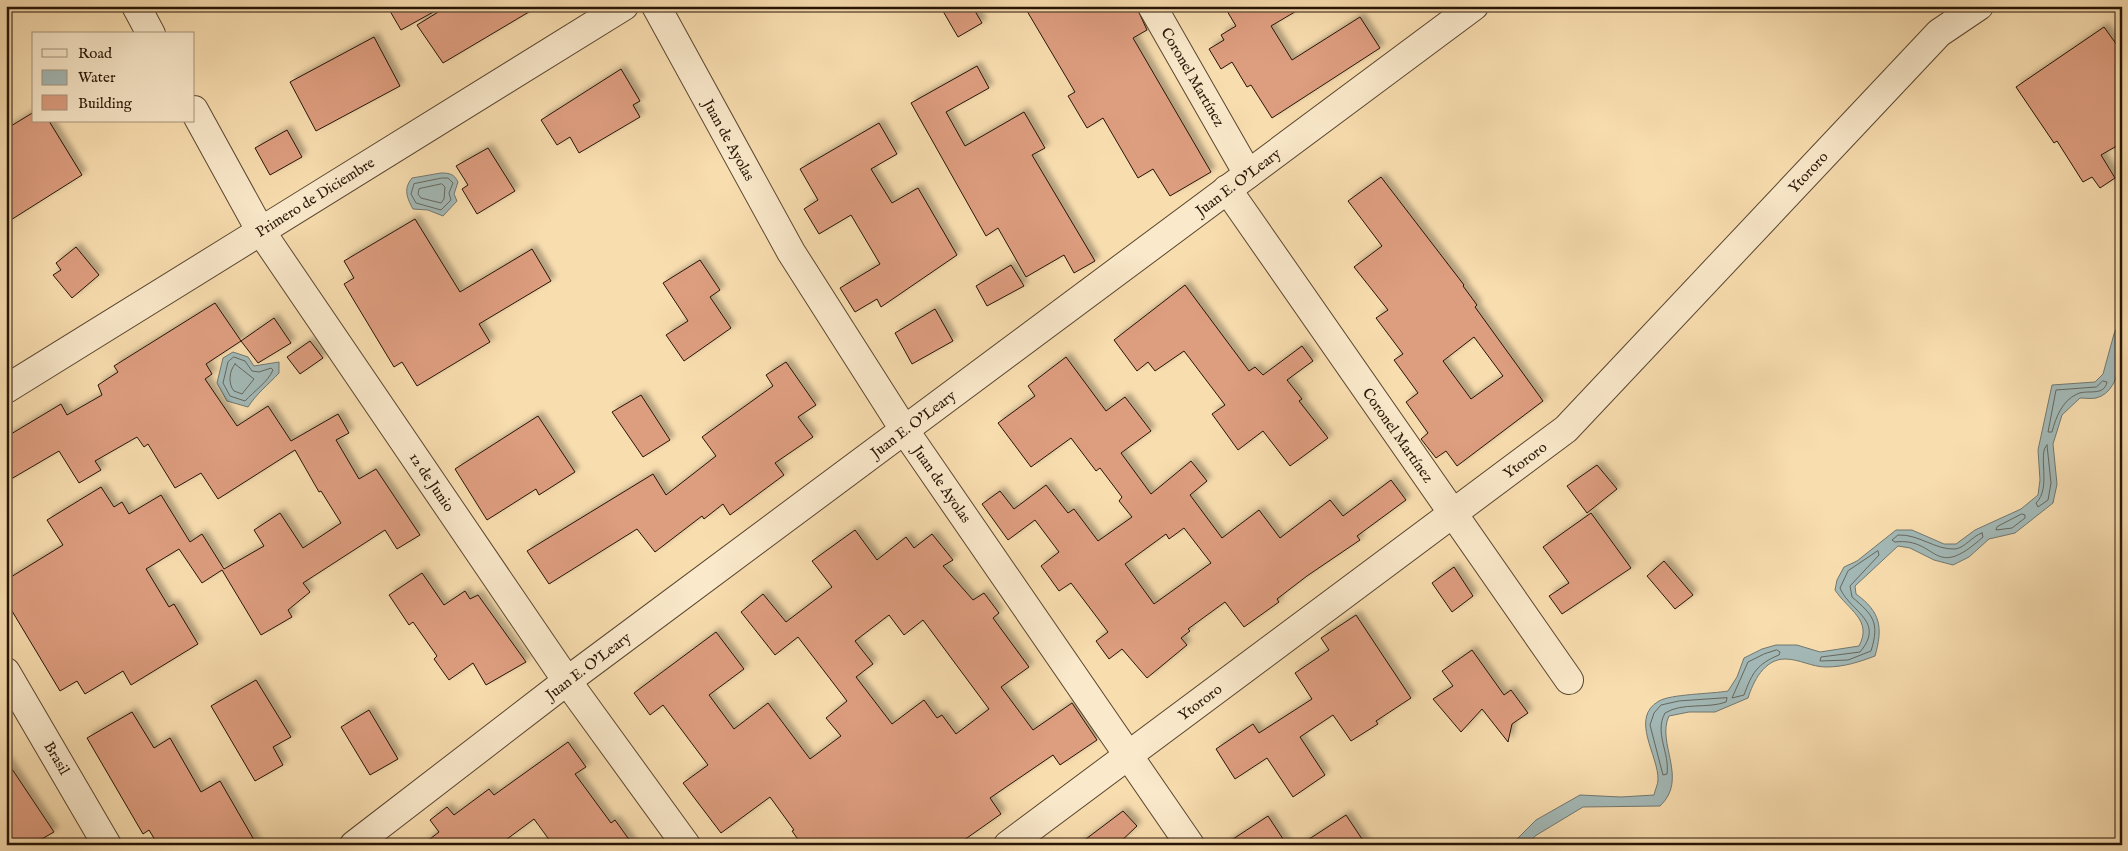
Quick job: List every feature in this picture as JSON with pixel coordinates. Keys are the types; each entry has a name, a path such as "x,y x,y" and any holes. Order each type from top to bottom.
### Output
{"street":[{"path":"136,6 151,32"},
{"name":"Primero de Diciembre","path":"6,389 624,6"},
{"name":"Juan de Ayolas","path":"656,6 791,252 905,431 1190,845"},
{"name":"Coronel Martínez","path":"1152,6 1238,182 1452,514 1569,680"},
{"name":"Juan E. O'Leary","path":"354,845 567,681 1474,6"},
{"name":"Ytororo","path":"1008,845 1566,429 1939,32 1979,6"},
{"name":"12 de Junio","path":"195,112 260,230 567,681 686,845"},
{"name":"Brasil","path":"6,672 107,845"}],"water":[{"path":"441,173 451,174 458,182 454,194 457,201 443,216 428,210 413,209 407,194 409,182 412,178"},
{"path":"2122,316 2120,363 2112,385 2105,393 2096,398 2080,398 2062,415 2053,444 2057,484 2053,503 2015,533 1989,539 1969,557 1953,565 1934,560 1910,548 1898,546 1855,586 1856,594 1871,607 1878,621 1879,637 1875,656 1851,664 1833,667 1821,667 1790,659 1778,660 1760,672 1748,698 1715,712 1689,712 1669,716 1666,738 1672,784 1668,795 1660,806 1583,807 1535,836 1528,845 1511,845 1536,820 1580,795 1621,797 1654,795 1658,782 1657,770 1648,738 1646,717 1650,708 1659,701 1682,696 1728,691 1737,677 1744,658 1762,649 1776,645 1797,645 1820,652 1859,646 1863,637 1861,622 1835,590 1837,580 1844,567 1857,561 1896,530 1912,530 1944,544 1956,544 1975,530 2021,509 2038,495 2040,480 2038,450 2052,385 2095,382 2103,374 2114,334"},
{"path":"233,352 248,357 254,366 279,362 279,373 248,407 227,401 217,383 223,358"}],"building":[{"path":"387,6 444,6 401,30"},
{"path":"448,6 539,6 443,63 417,25"},
{"path":"940,6 972,6 982,23 958,37"},
{"path":"1024,6 1136,6 1147,30 1133,38 1211,172 1170,196 1153,169 1138,178 1103,118 1087,128 1068,96 1075,92"},
{"path":"1224,6 1305,6 1271,26 1292,60 1360,17 1380,48 1272,118 1251,85 1247,87 1232,62 1221,69 1209,49 1224,40 1221,35 1236,26"},
{"path":"2104,27 2122,52 2122,143 2101,155 2115,178 2100,188 2092,177 2083,182 2057,141 2054,143 2016,87"},
{"path":"374,37 400,86 316,131 290,82"},
{"path":"977,66 989,88 946,112 965,146 1024,112 1045,148 1032,155 1095,261 1074,273 1064,255 1026,277 998,228 986,236 911,103"},
{"path":"621,69 640,101 633,105 640,117 579,153 570,137 557,145 541,120"},
{"path":"32,113 32,122 50,122 82,175 6,223 6,129"},
{"path":"879,123 897,154 871,169 892,203 918,188 957,255 881,307 877,299 855,312 840,288 880,264 851,215 819,234 804,209 818,200 800,169"},
{"path":"287,130 302,157 270,175 255,148"},
{"path":"488,148 515,191 477,214 462,189 468,185 456,166"},
{"path":"1381,177 1464,285 1477,305 1475,307 1543,401 1457,466 1446,451 1436,458 1421,439 1428,433 1406,402 1418,393 1394,360 1403,354 1376,318 1388,310 1354,267 1382,246 1348,201","holes":["1474,337 1503,376 1471,399 1443,361"]},
{"path":"415,219 460,292 532,249 551,281 479,324 490,342 417,386 402,362 394,367 344,284 354,278 344,261"},
{"path":"76,247 99,275 72,298 53,275 61,270 56,263"},
{"path":"700,260 720,290 710,297 731,328 684,361 666,335 688,321 663,283"},
{"path":"1011,265 1024,286 987,306 976,286"},
{"path":"1185,285 1249,371 1255,367 1263,375 1302,346 1313,361 1287,380 1302,399 1299,401 1328,438 1290,466 1263,431 1238,450 1212,414 1225,405 1184,351 1155,371 1148,362 1137,371 1114,340"},
{"path":"215,303 241,341 206,364 212,374 205,379 237,426 268,406 291,441 338,414 349,433 336,440 359,479 376,469 420,535 397,549 385,530 303,583 310,592 288,610 292,617 261,635 222,570 202,583 179,549 146,569 169,607 174,604 198,644 131,685 123,671 85,694 77,681 60,691 6,601 6,580 63,545 47,520 101,487 114,507 122,502 129,514 161,495 190,542 202,534 224,569 264,546 254,530 280,513 303,548 341,523 321,491 319,492 295,450 218,499 201,473 175,488 148,444 144,447 137,437 95,461 101,470 79,483 59,451 6,482 6,437 61,404 67,415 102,395 98,385 118,372 114,366"},
{"path":"935,309 953,341 912,364 895,333"},
{"path":"274,318 291,343 258,363 241,341"},
{"path":"310,341 323,358 300,374 287,357"},
{"path":"1066,357 1106,411 1125,397 1151,431 1121,453 1151,494 1191,461 1207,481 1190,495 1222,538 1259,510 1280,538 1330,500 1343,516 1391,480 1406,500 1357,536 1360,540 1307,576 1277,599 1279,602 1244,627 1225,602 1188,629 1190,631 1181,638 1187,645 1147,678 1122,649 1109,659 1096,641 1108,632 1071,583 1059,591 1041,566 1059,552 1035,520 1008,540 982,504 1000,491 1014,509 1046,485 1068,513 1074,509 1098,541 1132,517 1119,501 1122,497 1100,468 1096,471 1071,438 1031,467 998,423 1035,396 1028,386","holes":["1184,528 1211,563 1154,604 1125,564 1166,534 1169,539"]},
{"path":"786,362 816,405 798,417 813,437 775,463 784,475 730,515 723,504 704,519 702,516 655,552 637,529 549,584 527,551 653,474 666,495 716,456 702,437 773,386 766,375"},
{"path":"641,395 670,440 643,457 612,412"},
{"path":"538,416 575,472 539,495 536,489 487,520 455,469"},
{"path":"1597,465 1617,489 1587,513 1567,486"},
{"path":"1591,513 1631,568 1562,614 1549,596 1569,583 1543,547"},
{"path":"855,530 877,560 906,537 914,548 932,534 953,560 943,566 973,600 984,593 999,613 993,618 1029,667 1001,687 1033,730 1072,703 1097,740 1060,765 1053,755 990,798 1001,814 957,845 802,845 792,831 794,830 770,797 721,833 683,783 708,765 663,705 650,715 634,693 716,632 744,669 709,695 734,729 768,703 810,759 841,736 826,718 847,701 798,637 775,655 741,612 763,594 786,622 832,587 812,561","holes":["889,615 904,635 923,620 989,709 956,734 942,715 937,718 924,700 892,724 856,677 873,664 855,641"]},
{"path":"1664,561 1693,595 1675,609 1647,576"},
{"path":"1454,567 1473,596 1452,612 1432,583"},
{"path":"422,573 444,605 465,591 470,599 478,595 526,662 486,685 473,663 449,680 434,659 437,656 413,622 409,625 389,595"},
{"path":"1356,615 1411,698 1376,721 1378,724 1351,741 1333,715 1300,737 1325,775 1293,797 1267,758 1235,779 1216,749 1253,724 1259,733 1312,699 1295,673 1329,650 1321,638"},
{"path":"1472,650 1504,695 1511,690 1528,713 1512,724 1508,742 1482,709 1461,732 1433,699 1453,686 1442,671"},
{"path":"256,680 291,737 273,747 283,765 255,781 211,706"},
{"path":"369,710 398,759 370,775 341,727"},
{"path":"132,712 154,748 170,738 201,792 220,781 257,845 158,845 149,830 143,834 87,738"},
{"path":"568,742 586,767 575,774 611,823 615,820 633,845 553,845 534,819 499,845 422,845 439,832 430,820 447,807 454,815 489,789 494,795"},
{"path":"6,760 54,832 31,845 6,845"},
{"path":"1123,811 1137,826 1117,845 1078,845"},
{"path":"1346,815 1366,845 1300,845"},
{"path":"1268,816 1287,845 1224,845"}]}
